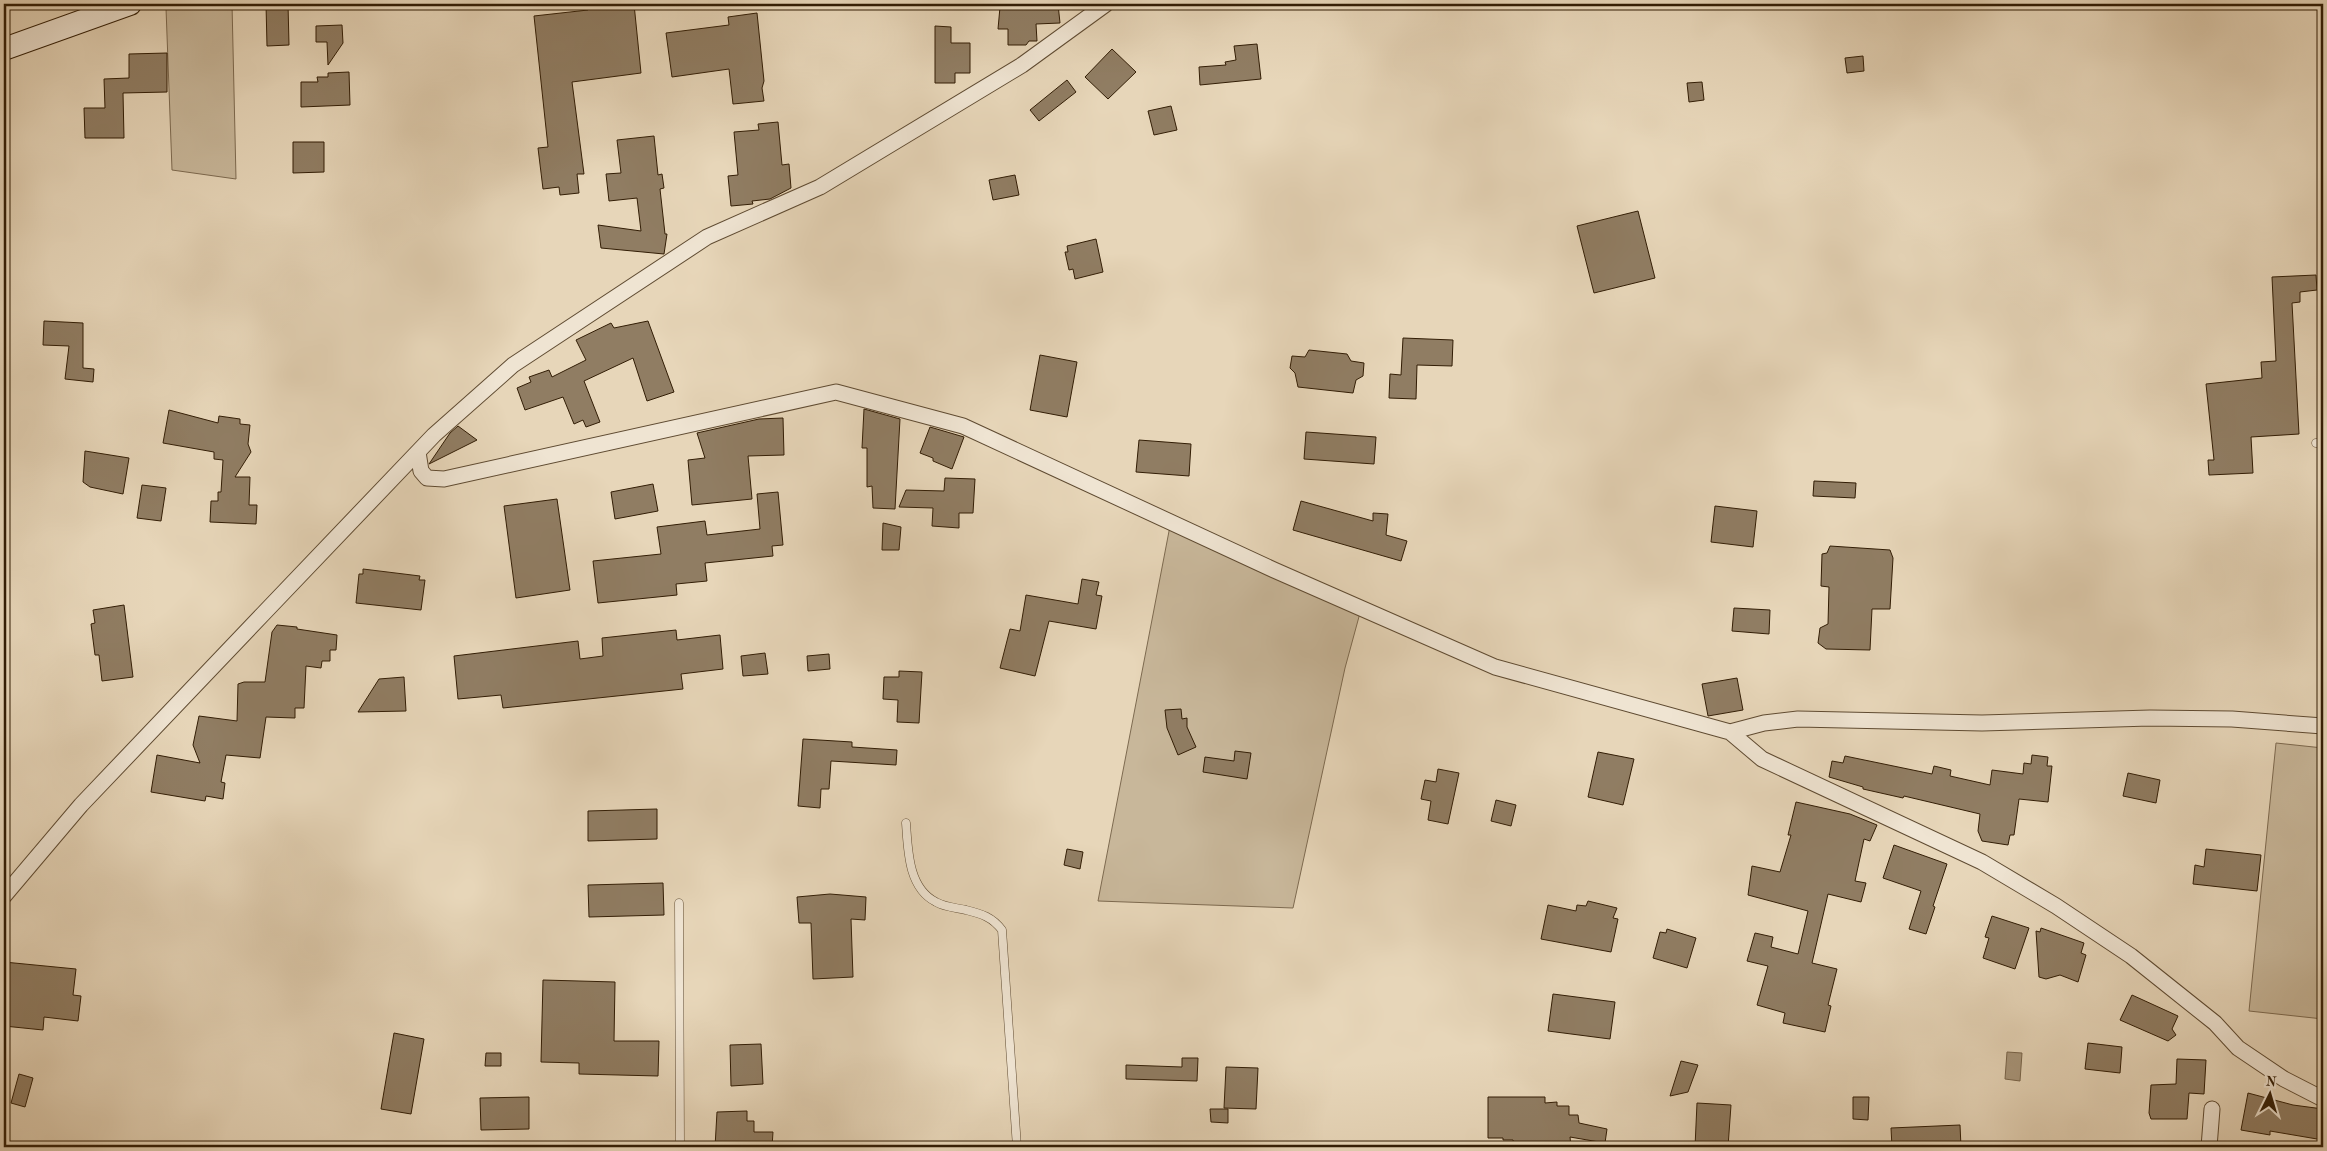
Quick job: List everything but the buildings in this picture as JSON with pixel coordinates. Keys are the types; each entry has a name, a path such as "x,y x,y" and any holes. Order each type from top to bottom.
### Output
{"main road":[{"path":"4,49 130,4"}],"street":[{"path":"4,896 88,798 418,452 513,365 698,243 820,187 1022,65 1106,4"},
{"path":"418,452 421,471 426,478 444,479 836,392 963,426 1268,567 1496,667 1730,732 1762,759 1982,862 2056,906 2131,956 2215,1023 2238,1048 2284,1079 2323,1099"},
{"path":"1730,732 1798,719 1982,722 2150,718 2223,719 2323,726"},
{"path":"2209,1147 2212,1108"}],"lane":[{"path":"906,823 909,865 924,894 937,903 981,914 993,919 1002,930 1017,1147"},
{"path":"680,903 680,1147"}],"shaded area":[{"path":"177,4 232,4 236,179 172,170 166,8"},
{"path":"1170,526 1360,613 1345,668 1293,908 1098,901"},
{"path":"2276,743 2323,748 2323,1019 2249,1011"},
{"path":"2007,1052 2022,1053 2020,1081 2005,1079"}]}
